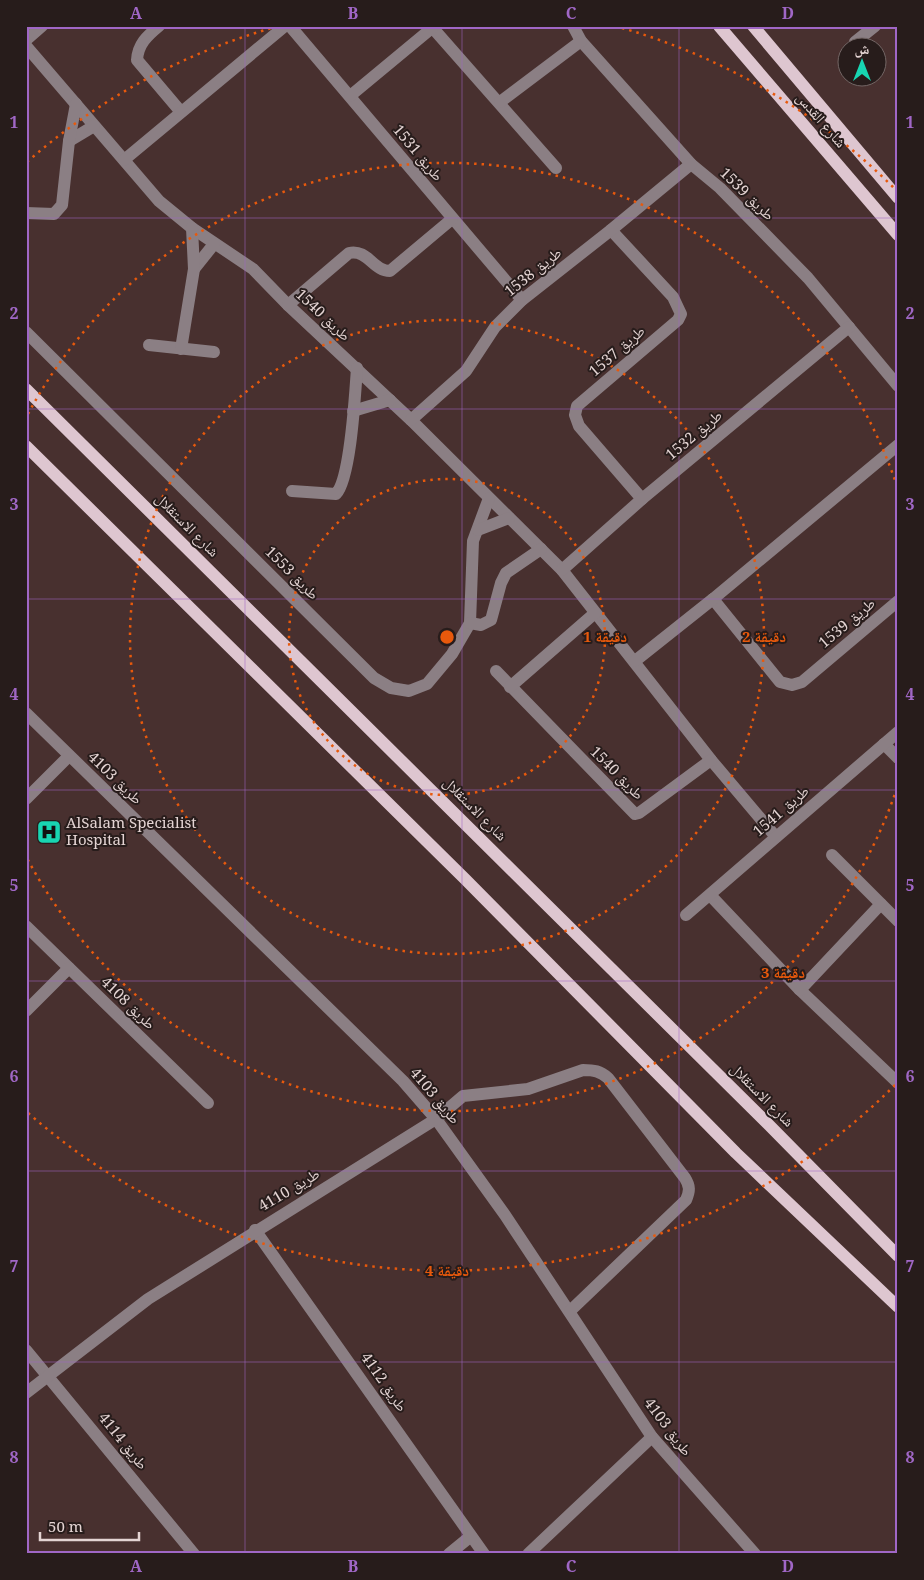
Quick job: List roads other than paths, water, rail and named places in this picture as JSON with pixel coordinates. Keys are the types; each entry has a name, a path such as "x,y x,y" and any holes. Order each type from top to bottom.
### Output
{"main road":[{"name":"شارع القدس","path":"719,26 898,235"},
{"name":"شارع القدس","path":"753,26 898,198"},
{"name":"شارع الاستقلال","path":"26,389 770,1125 898,1256"},
{"path":"26,446 486,900 736,1154 898,1307"}],"street":[{"path":"26,40 42,26"},
{"path":"160,26 146,38 138,50 137,60 181,112"},
{"path":"124,160 284,26"},
{"name":"طريق 1531","path":"290,26 522,300"},
{"name":"طريق 1539","path":"573,26 580,41 691,164 720,188 808,278 898,386"},
{"path":"860,38 875,26"},
{"path":"350,96 432,27 500,102 556,168"},
{"path":"500,102 580,41"},
{"name":"طريق 1540","path":"26,46 159,202 214,244 253,269 288,306 411,420 562,570 711,760 776,837"},
{"path":"26,213 54,214 62,204 68,141 76,104"},
{"path":"68,141 94,126"},
{"name":"طريق 1538","path":"411,420 466,371 495,327 522,300 691,164"},
{"path":"288,306 344,256 355,252 362,254 383,270 390,271 452,219"},
{"path":"181,349 194,269 192,228"},
{"name":"طريق 1537","path":"611,230 673,297 681,314 678,320 577,406 575,415 579,426 642,498"},
{"path":"194,269 214,244"},
{"name":"طريق 1532","path":"562,570 642,498 849,327"},
{"name":"طريق 1553","path":"26,332 374,678 391,688 410,691 428,684 452,654 470,623 473,541 489,498"},
{"path":"150,345 214,352"},
{"path":"292,491 336,494 338,491 350,444 357,368"},
{"path":"353,411 390,400"},
{"path":"635,661 713,599 898,445"},
{"path":"478,530 509,518"},
{"path":"470,623 481,625 492,620 500,583 506,573 541,550"},
{"name":"طريق 1539","path":"713,599 780,682 792,686 802,682 898,601"},
{"path":"510,687 595,613"},
{"name":"طريق 1540","path":"496,671 635,814 639,813 711,760"},
{"name":"طريق 4103","path":"26,713 403,1081 436,1120 570,1311 652,1437 755,1554"},
{"name":"طريق 1541","path":"686,915 898,732"},
{"path":"884,744 898,758"},
{"path":"26,799 70,756"},
{"path":"832,855 898,921"},
{"path":"710,895 800,990 898,1083"},
{"path":"800,990 881,904"},
{"name":"طريق 4108","path":"26,926 208,1104"},
{"path":"26,1011 69,968"},
{"name":"طريق 4110","path":"26,1393 148,1299 255,1230 436,1120 463,1096 528,1089 583,1070 592,1070 602,1072 608,1078 685,1178 689,1192 686,1200 678,1208 570,1311"},
{"name":"طريق 4112","path":"255,1230 484,1554"},
{"name":"طريق 4114","path":"26,1350 194,1554"},
{"path":"528,1554 652,1437"},
{"path":"449,1554 471,1536"}],"place":[{"name":"AlSalam Specialist Hospital","path":"49,832"}]}
